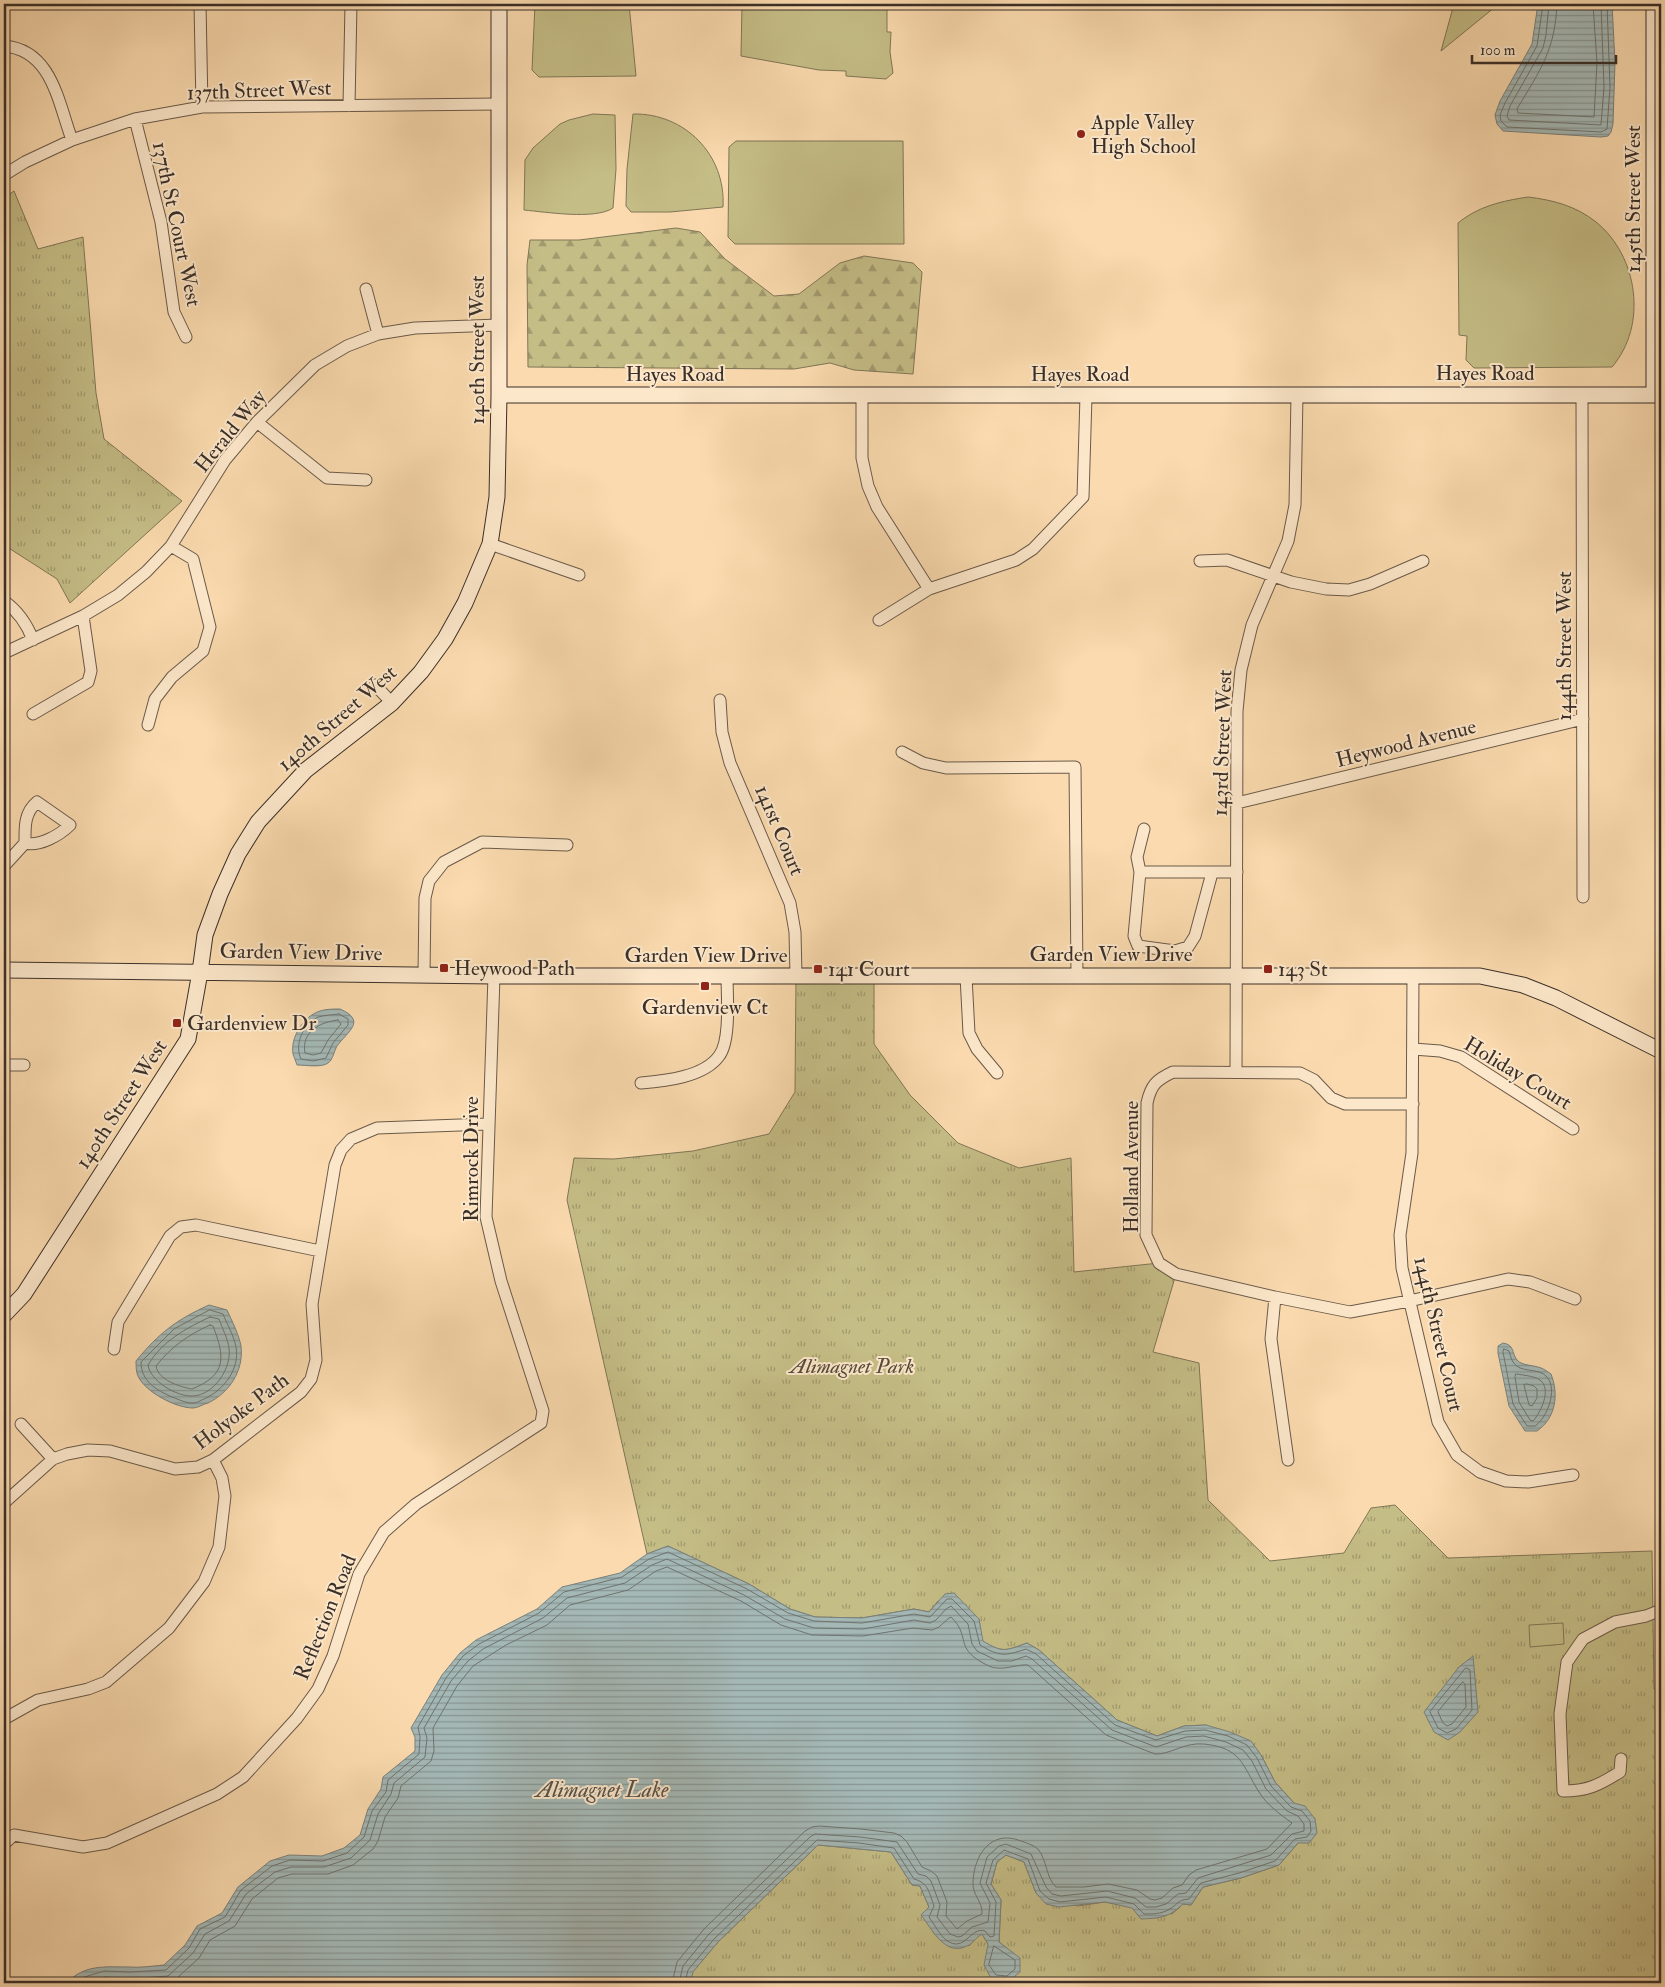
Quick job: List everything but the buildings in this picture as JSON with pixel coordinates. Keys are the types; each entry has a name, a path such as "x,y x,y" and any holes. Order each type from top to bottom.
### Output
{"street":[{"path":"200,4 202,107"},
{"path":"349,106 351,4"},
{"name":"140th Street West","path":"4,1315 24,1294 188,1040 205,935 220,894 238,854 258,822 306,770 392,703 421,672 445,639 465,603 490,544 496,497 499,395 499,4"},
{"name":"145th Street West","path":"1654,4 1658,395"},
{"path":"4,46 27,52 39,61 49,74 72,140"},
{"name":"137th Street West","path":"4,174 24,162 72,140 135,118 202,107 498,104"},
{"name":"137th St Court West","path":"135,118 161,222 174,312 186,337"},
{"path":"366,289 378,334"},
{"name":"Herald Way","path":"4,653 82,616 118,595 146,572 171,546 225,460 257,422 315,365 347,346 378,334 415,328 499,325"},
{"name":"Hayes Road","path":"499,395 1658,395"},
{"path":"862,395 862,458 868,486 877,508 929,589"},
{"name":"143rd Street West","path":"1236,1072 1237,711 1241,670 1252,625 1288,540 1296,505 1297,395"},
{"name":"144th Street West","path":"1582,395 1583,897"},
{"path":"879,620 929,589 1016,560 1033,549 1083,497 1086,396"},
{"path":"257,422 326,478 366,480"},
{"path":"490,544 579,575"},
{"path":"148,725 155,700 172,677 203,651 210,627 193,559 171,546"},
{"path":"1200,561 1228,560 1273,577 1326,589 1349,590 1370,584 1423,561"},
{"path":"4,601 16,609 29,629 33,640"},
{"path":"33,714 88,682 91,670 82,616"},
{"path":"375,685 392,703"},
{"name":"141st Court","path":"720,700 722,732 730,763 790,903 795,932 796,976"},
{"name":"Heywood Avenue","path":"1238,803 1583,719"},
{"path":"902,752 923,763 946,768 1076,767 1077,976"},
{"path":"1144,829 1137,857 1140,872 1134,936 1138,946 1175,951 1188,947 1195,936 1212,873"},
{"path":"424,975 424,898 429,881 444,862 482,842 567,845"},
{"path":"4,866 25,843"},
{"path":"1140,872 1237,872"},
{"name":"Garden View Drive","path":"4,970 494,976 1480,976 1523,984 1556,998 1661,1051"},
{"name":"144th Street Court","path":"1413,975 1412,1153 1400,1235 1402,1268 1438,1422 1457,1455 1480,1472 1506,1481 1528,1482 1573,1476"},
{"name":"Rimrock Drive","path":"494,976 486,1217 501,1281 543,1411 542,1424"},
{"path":"641,1083 675,1080 706,1068 720,1056 725,1039 728,1010 727,976"},
{"path":"966,976 969,1033 977,1049 997,1073"},
{"name":"Holiday Court","path":"1413,1050 1440,1051 1460,1057 1573,1128"},
{"path":"4,1065 24,1066"},
{"name":"Holland Avenue","path":"1413,1104 1345,1104 1332,1098 1314,1080 1300,1073 1173,1072 1159,1078 1150,1089 1146,1103 1146,1234 1159,1264 1176,1274 1350,1312 1508,1279 1530,1282 1575,1299"},
{"name":"Holyoke Path","path":"4,1503 52,1459 88,1450 110,1451 175,1469 198,1467 213,1460 301,1392 311,1379 316,1360 312,1304 335,1165 341,1150 351,1139 377,1128 488,1124"},
{"path":"114,1349 118,1322 170,1236 181,1227 196,1224 320,1251"},
{"path":"1275,1297 1271,1339 1288,1460"},
{"path":"20,1424 52,1459"},
{"name":"Reflection Road","path":"4,1844 14,1835 83,1847 107,1843 217,1794 243,1777 297,1718 318,1689 333,1656 359,1574 384,1532 416,1504 542,1424"},
{"path":"4,1719 38,1700 88,1689 106,1682 168,1628 204,1582 218,1547 225,1496 222,1478 213,1460"},
{"path":"1621,1759 1620,1772 1606,1781 1582,1791 1563,1791 1560,1714 1567,1662 1583,1639 1615,1622 1646,1616 1661,1610"}],"green space":[{"path":"535,4 629,4 636,76 539,77 532,70"},
{"path":"742,4 887,4 887,32 891,32 890,52 893,73 886,79 846,76 846,71 819,70 741,56"},
{"path":"1454,4 1493,4 1495,7 1441,51"},
{"path":"593,114 615,115 616,169 613,208 595,214 524,210 525,160 533,148 560,124"},
{"path":"633,114 652,116 669,121 685,129 699,141 710,154 718,170 722,188 723,207 670,212 631,212 626,206 627,169"},
{"path":"736,141 903,141 904,244 735,244 728,237 729,147"},
{"path":"14,191 38,249 83,237 96,393 104,439 182,501 70,603 57,579 4,545 4,198"},
{"path":"1528,197 1564,205 1588,216 1610,236 1621,253 1629,272 1634,312 1631,331 1623,350 1612,367 1474,368 1466,360 1467,336 1459,335 1458,223 1474,212 1491,205"},
{"path":"676,228 700,232 725,259 774,296 799,294 840,263 864,256 913,263 922,272 913,374 854,370 830,363 794,369 528,367 527,265 530,240 579,240"},
{"name":"Alimagnet Park","path":"796,976 874,976 874,1044 910,1095 958,1143 1019,1168 1071,1158 1074,1272 1159,1263 1176,1274 1153,1352 1199,1363 1208,1500 1270,1561 1344,1553 1371,1508 1395,1505 1448,1558 1652,1551 1654,1689 1661,1689 1661,1983 690,1983 692,1972 718,1942 818,1845 891,1852 912,1885 920,1886 929,1907 969,1946 976,1937 982,1934 988,1944 1008,1949 999,1942 1001,1900 991,1884 997,1862 1006,1855 1024,1862 1036,1893 1077,1906 1105,1902 1172,1914 1183,1904 1191,1905 1203,1887 1241,1878 1279,1865 1298,1843 1294,1803 1275,1782 1261,1755 1206,1725 1184,1726 1157,1736 1117,1720 1039,1650 1027,1643 1004,1650 995,1648 982,1641 979,1619 938,1601 929,1612 914,1609 862,1618 815,1617 790,1609 749,1584 668,1546 647,1554 567,1200 574,1158 614,1159 693,1151 769,1134 795,1092"},
{"path":"1563,1623 1564,1644 1530,1647 1529,1625"}],"water":[{"path":"1538,4 1612,4 1615,62 1613,124 1608,136 1503,131 1497,124 1495,115 1500,101 1532,44"},
{"path":"340,1009 348,1013 354,1022 350,1031 337,1046 330,1062 325,1065 297,1065 293,1054 293,1047 299,1028 309,1017 320,1011"},
{"path":"209,1305 227,1310 241,1346 240,1364 233,1380 216,1399 195,1408 178,1405 162,1398 147,1388 138,1376 136,1361 169,1328"},
{"path":"1503,1343 1511,1347 1519,1362 1541,1368 1551,1374 1555,1390 1554,1405 1552,1413 1537,1431 1525,1431 1509,1406 1498,1353 1498,1346"},
{"name":"Alimagnet Lake","path":"668,1546 749,1584 790,1609 815,1617 862,1618 914,1609 929,1612 945,1594 954,1593 979,1619 983,1641 1004,1650 1027,1643 1039,1650 1117,1720 1157,1736 1184,1726 1206,1725 1251,1741 1261,1755 1275,1782 1294,1803 1305,1806 1315,1819 1317,1833 1309,1843 1298,1843 1279,1865 1241,1878 1203,1887 1191,1905 1183,1904 1168,1915 1148,1919 1141,1919 1132,1908 1105,1902 1059,1907 1046,1904 1036,1893 1024,1862 1006,1855 997,1862 991,1884 1001,1900 999,1942 1020,1958 1020,1972 1009,1981 992,1980 984,1965 988,1944 982,1934 969,1945 959,1948 952,1948 940,1940 921,1915 929,1907 920,1886 912,1885 891,1852 818,1845 718,1942 693,1972 690,1983 67,1983 81,1972 96,1968 164,1965 185,1945 197,1926 222,1913 238,1887 270,1861 289,1855 322,1856 344,1848 360,1835 368,1809 381,1789 383,1777 415,1751 415,1737 411,1728 442,1675 460,1653 476,1640 537,1609 562,1587 620,1573 647,1554"},
{"path":"1473,1656 1478,1712 1460,1732 1448,1740 1434,1732 1424,1712 1459,1667"}],"place":[{"name":"Apple Valley High School","path":"1081,134"},
{"name":"Heywood Path","path":"444,968"},
{"name":"141 Court","path":"818,969"},
{"name":"143 St","path":"1268,969"},
{"name":"Gardenview Ct","path":"705,986"},
{"name":"Gardenview Dr","path":"177,1023"}]}
